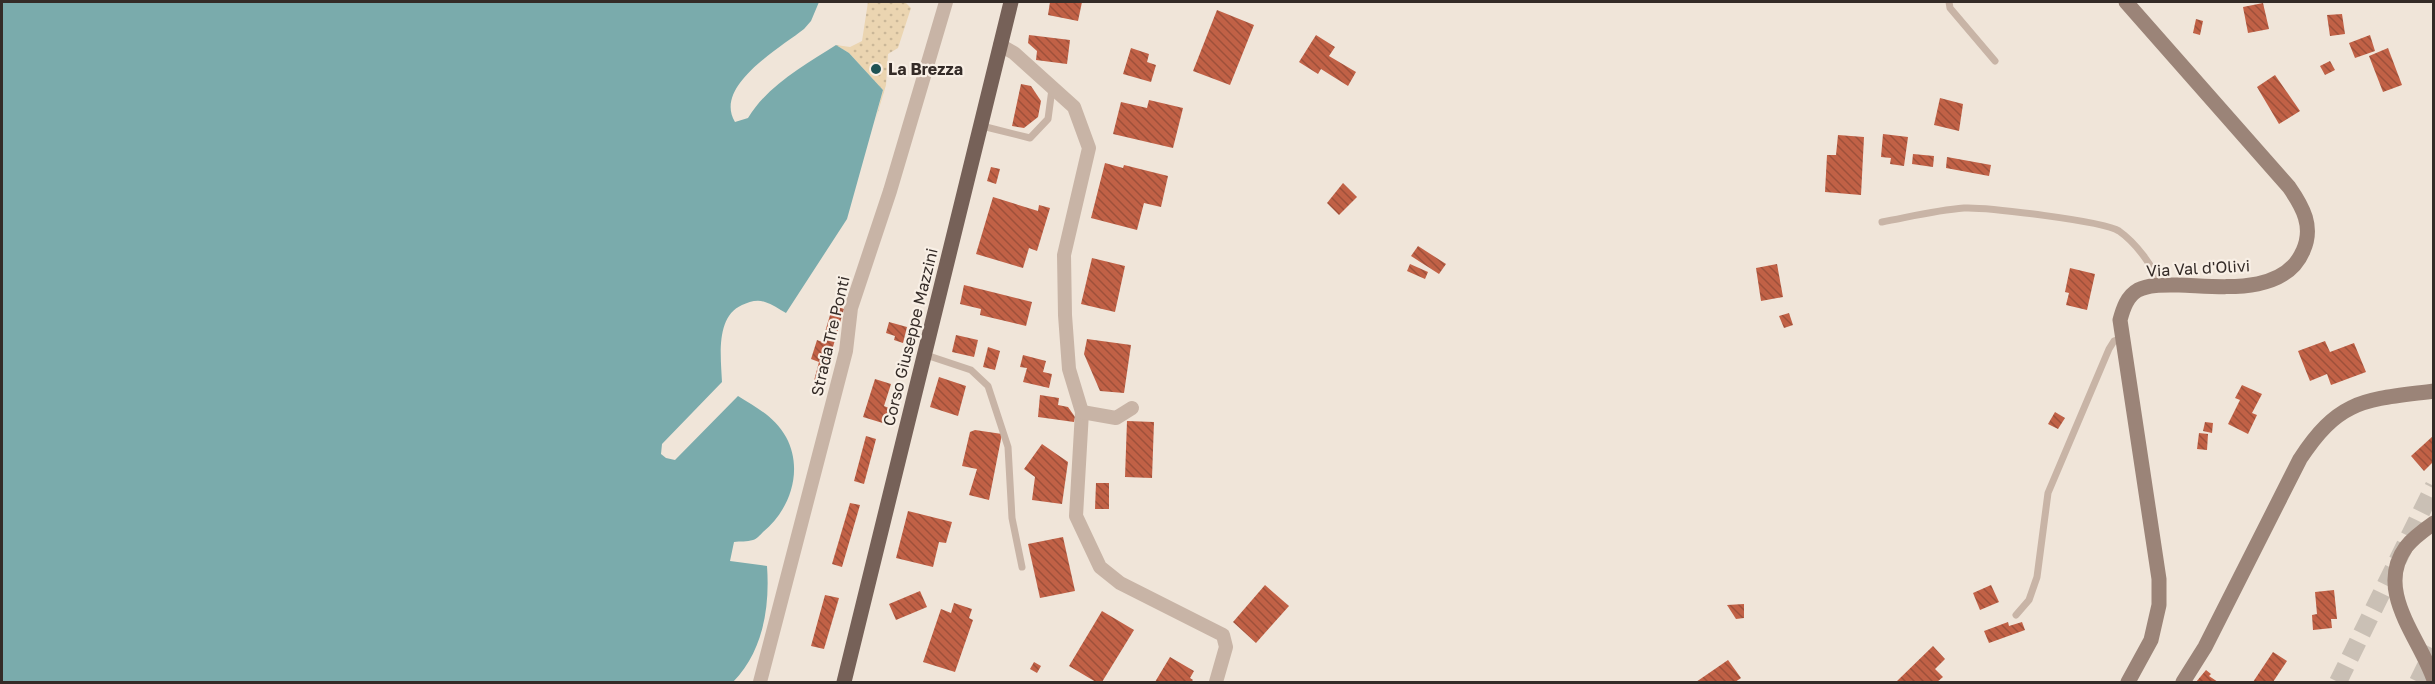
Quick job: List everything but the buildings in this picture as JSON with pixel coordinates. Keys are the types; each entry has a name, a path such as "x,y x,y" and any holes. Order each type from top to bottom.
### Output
{"main road":[{"name":"Corso Giuseppe Mazzini","path":"844,682 1011,2"}],"street":[{"name":"Strada Tre Ponti","path":"760,682 846,351 851,308 890,191 946,2"},
{"name":"Via Val d'Olivi","path":"2126,2 2289,187 2300,202 2308,232 2300,258 2293,267 2271,280 2239,286 2160,285 2140,289 2130,296 2120,321 2157,569 2159,605 2151,640 2128,682"},
{"path":"1000,45 1014,53 1074,107 1089,148 1064,255 1069,369 1082,412 1076,516 1100,567 1120,583 1223,635 1226,647 1216,682"},
{"path":"2183,682 2205,647 2272,512 2316,435 2335,417 2358,404 2376,398 2433,391"},
{"path":"1082,412 1116,418 1132,408"},
{"path":"2433,523 2408,545 2400,556 2394,581 2396,596 2433,680"}],"lane":[{"path":"1950,2 1950,8 1995,61"},
{"path":"982,126 1030,138 1048,118 1052,89"},
{"path":"1882,222 1965,208 2088,221 2118,230 2136,248 2156,275 2160,285"},
{"path":"2016,615 2030,600 2037,577 2048,493 2109,349 2114,341 2122,338"},
{"path":"923,354 971,370 988,386 1008,447 1012,518 1022,567"}],"sand":[{"name":"La Brezza","path":"868,2 905,2 911,8 898,48 888,54 886,85 875,122 883,90 849,53 836,45 850,47 862,41"}],"water":[{"path":"2,2 819,2 811,21 804,29 766,57 741,82 733,95 731,108 735,122 748,118 766,95 812,60 836,45 849,53 883,90 847,219 786,313 759,301 745,304 733,311 727,319 722,339 722,382 662,444 661,454 675,460 738,396 777,424 791,450 794,476 781,513 756,539 734,542 730,561 767,566 768,582 765,613 758,643 743,670 733,682 2,682"}],"tunnel":[{"path":"2338,682 2434,486"},
{"path":"2418,682 2434,649"}],"place":[{"name":"La Brezza","path":"876,69"}]}
